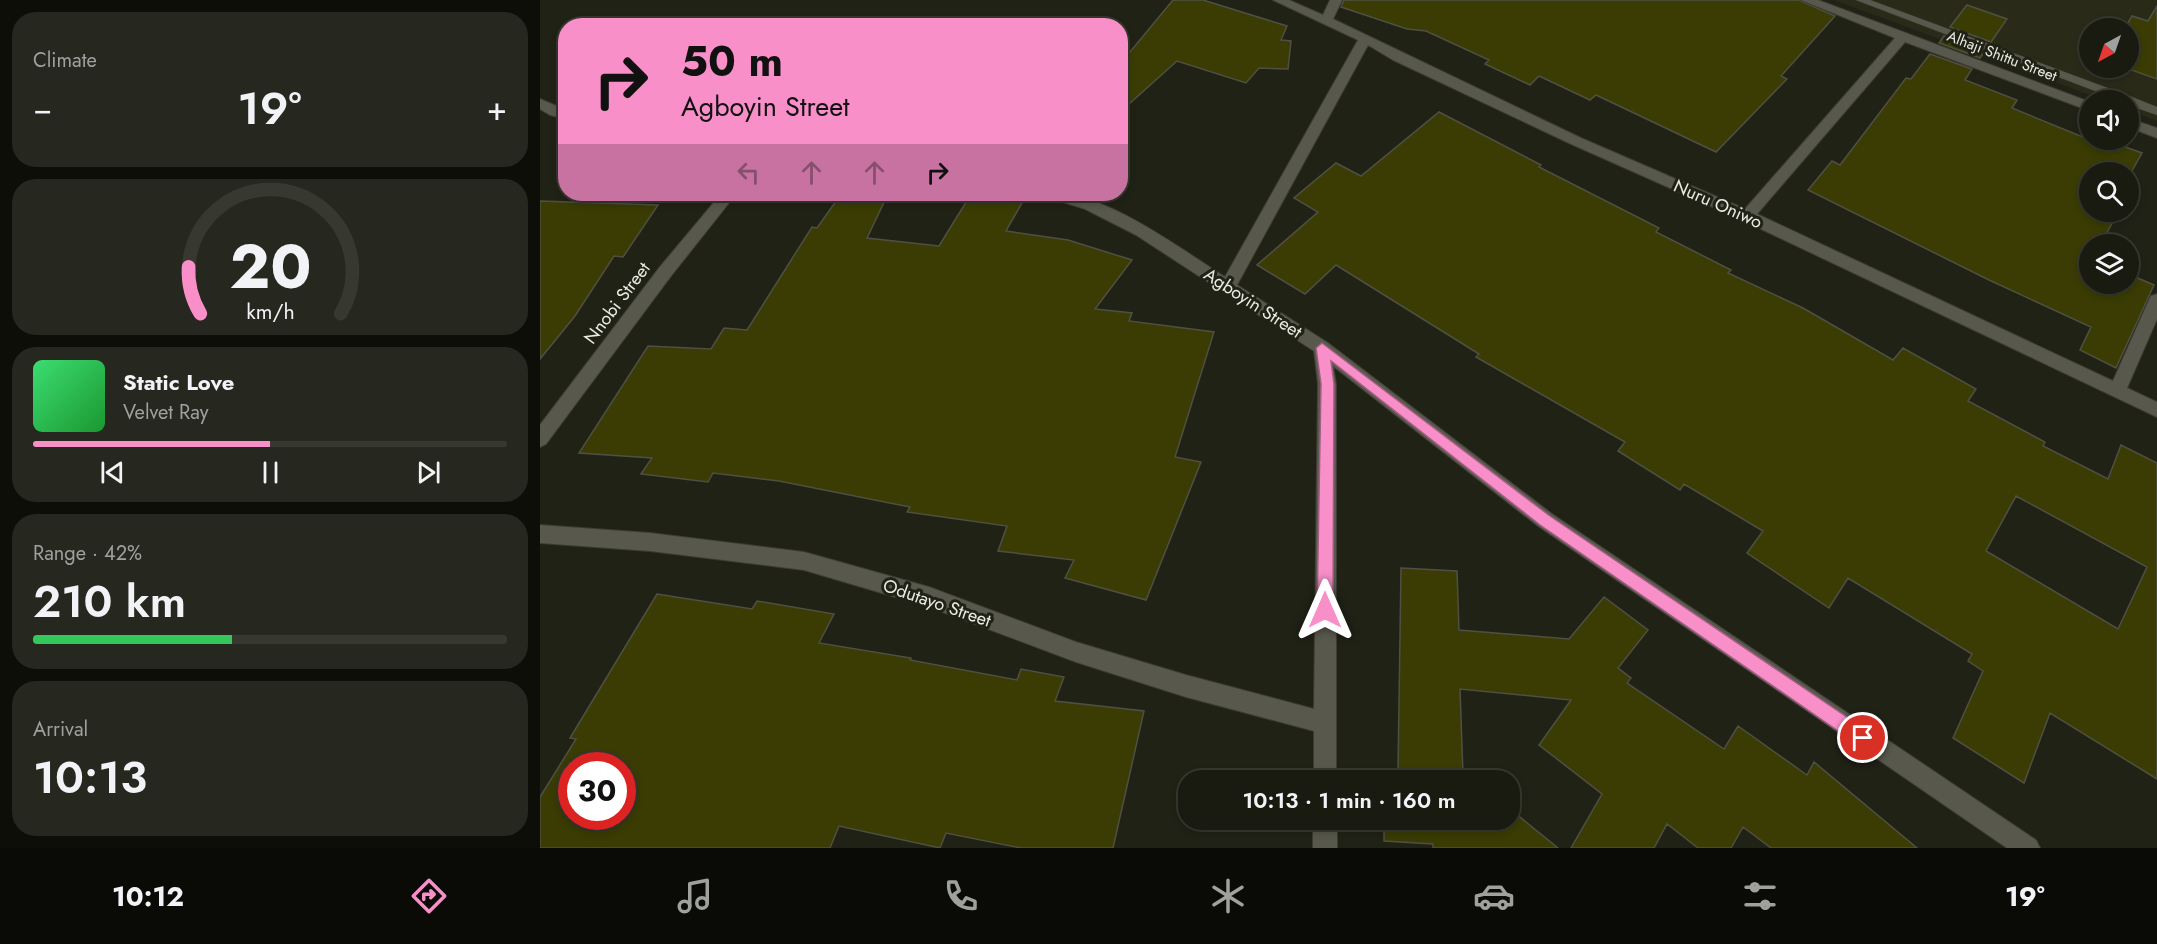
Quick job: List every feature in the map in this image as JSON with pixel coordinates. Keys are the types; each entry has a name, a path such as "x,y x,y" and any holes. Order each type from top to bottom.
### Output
{"street":[{"name":"Nuru Oniwo","path":"1279,0 1365,38 1398,57 1576,141 1747,216 2157,410"},
{"path":"1326,21 1336,0"},
{"name":"Alhaji Shittu Street","path":"1807,0 2079,103"},
{"path":"1747,216 1904,35"},
{"path":"1228,286 1365,38"},
{"path":"540,103 558,113"},
{"path":"2139,126 2157,133"},
{"name":"Nnobi Street","path":"540,439 665,272 723,201"},
{"name":"Agboyin Street","path":"1077,201 1090,205 1141,231 1322,348 1545,520 2028,848"},
{"path":"2117,391 2157,300"},
{"path":"1322,348 1327,384 1324,770"},
{"name":"Odutayo Street","path":"540,534 650,542 804,561 929,597 1087,655 1186,686 1324,723"},
{"path":"1325,830 1326,848"}],"lane":[{"path":"1861,0 2101,90"},
{"path":"2139,104 2157,111"}],"shaded area":[{"path":"1834,0 2157,0 2157,121 2139,114 2139,90 2079,91"}],"building":[{"path":"1173,0 1203,0 1287,26 1281,40 1291,41 1288,69 1259,68 1246,83 1177,61 1128,105 1128,54"},
{"path":"1344,0 1799,0 1835,16 1781,76 1787,79 1716,152 1596,95 1590,100 1539,76 1530,85 1485,64 1489,60 1426,31 1407,29 1341,7"},
{"path":"1967,5 2007,19 1991,42 1950,27"},
{"path":"2157,6 2157,79 2139,73 2139,18 2148,21"},
{"path":"1944,36 1985,51 1980,58 1939,43"},
{"path":"1930,54 1972,69 1965,80 2017,100 2012,108 2079,135 2079,150 2134,150 2142,153 2137,162 2079,162 2079,222 2113,222 2106,234 2079,234 2079,294 2139,294 2139,279 2154,285 2116,368 2080,350 2091,327 1989,280 1808,190 1832,161 1840,165 1906,78 1911,79"},
{"path":"1439,112 1541,165 1539,167 1659,228 1656,232 1731,270 1728,273 1803,308 1893,360 1903,348 1976,389 1968,401 2045,442 2043,446 2108,479 2121,445 2157,463 2157,779 2050,713 2024,783 1953,738 1983,671 1968,661 1972,654 1848,578 1829,608 1747,553 1763,531 1684,484 1680,490 1618,451 1625,442 1476,357 1479,354 1336,265 1305,294 1257,265 1318,212 1294,198 1336,163 1361,176","holes":["2016,496 2147,567 2118,629 1986,551"]},
{"path":"540,201 658,205 623,257 614,256 575,316 540,359"},
{"path":"836,201 885,201 867,238 939,246 967,201 1023,201 1006,231 1068,240 1132,260 1095,309 1132,313 1129,321 1214,332 1175,457 1201,462 1146,600 1065,578 1074,560 998,551 1007,526 907,512 910,507 779,481 713,473 708,482 641,474 652,458 579,453 648,346 711,349 724,328 747,330 812,227 817,228"},
{"path":"1401,568 1457,571 1459,630 1569,639 1604,597 1648,630 1618,668 1631,678 1627,683 1724,749 1738,726 1807,775 1814,762 1917,848 1771,848 1743,827 1731,848 1698,848 1667,824 1654,848 1571,848 1602,794 1539,745 1571,700 1460,689 1463,770 1398,770"},
{"path":"657,594 752,609 757,601 834,614 819,643 911,658 910,660 1017,680 1021,669 1064,677 1055,701 1144,711 1113,848 1021,848 946,833 940,848 839,826 830,848 540,848 540,797 558,768 558,830 636,830 636,752 568,752 576,739 570,738"},
{"path":"1520,817 1558,848 1433,848 1433,844 1384,841 1384,830 1520,830"}],"route":[{"path":"1325,610 1327,384 1322,348 1545,520 1863,738"}]}
